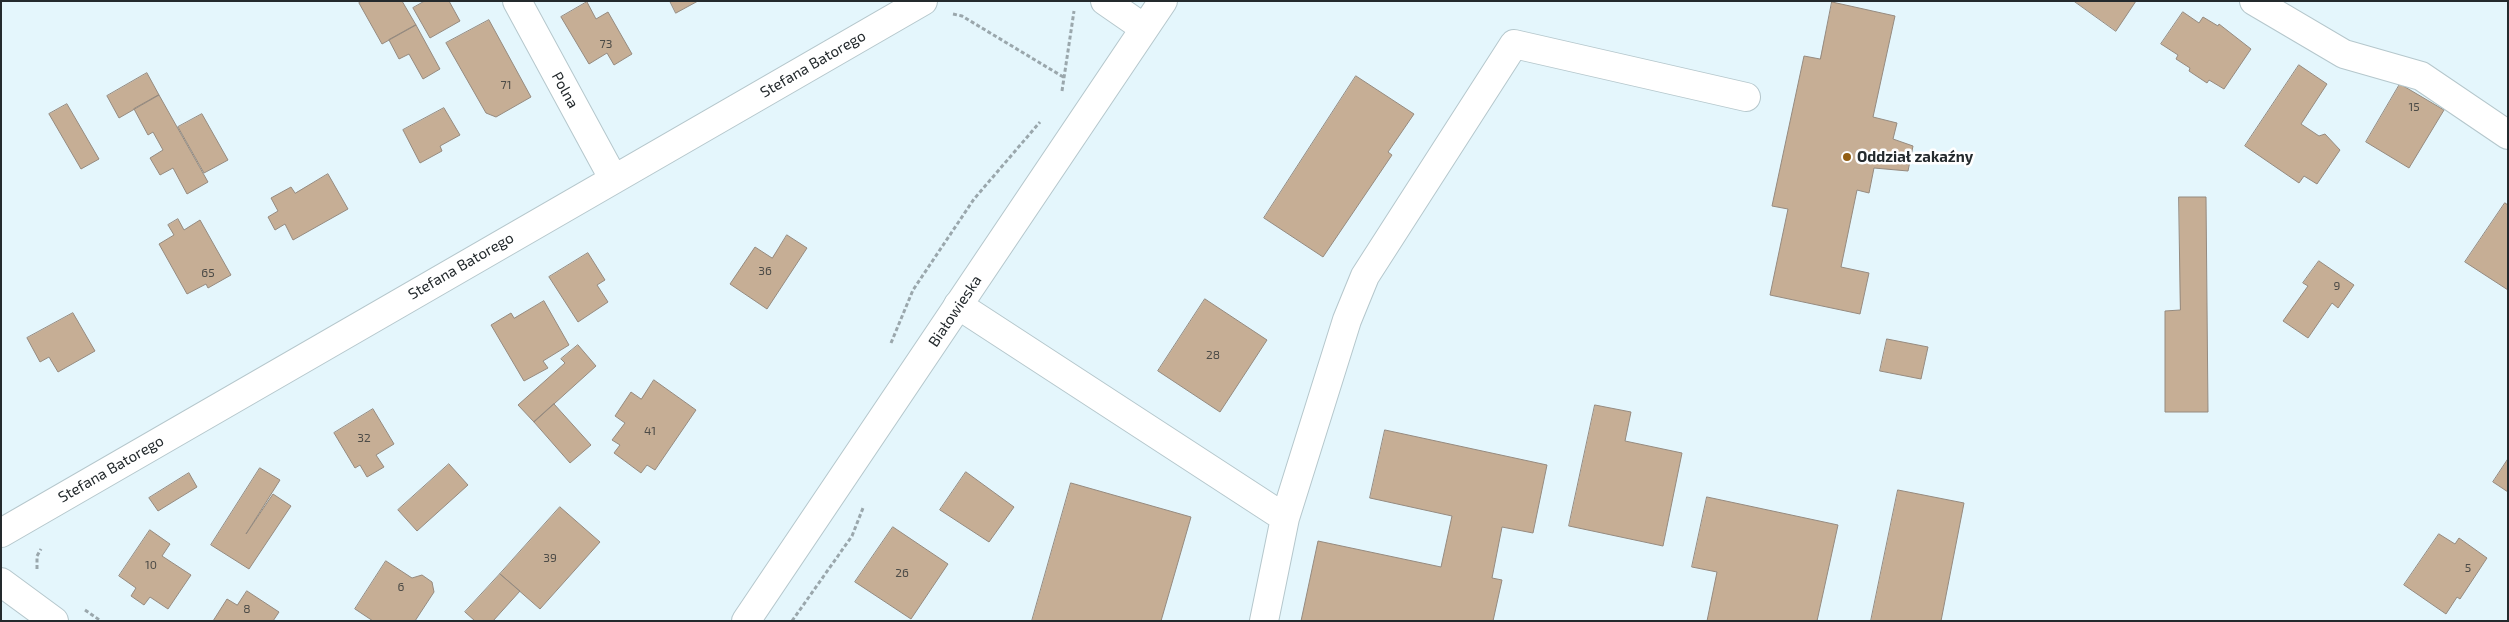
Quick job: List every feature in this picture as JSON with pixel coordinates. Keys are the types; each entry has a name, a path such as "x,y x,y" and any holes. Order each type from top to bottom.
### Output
{"street":[{"name":"Polna","path":"517,1 613,178"},
{"name":"Stefana Batorego","path":"1,533 613,178 923,1"},
{"path":"1105,1 1144,28"},
{"name":"Białowieska","path":"746,621 1163,1"},
{"path":"2254,1 2344,54 2421,76 2508,135"},
{"path":"1264,621 1285,518 1347,320 1365,276 1514,44 1746,97"},
{"path":"958,305 1285,518"},
{"path":"1,582 54,621"}],"building":[{"path":"363,1 402,1 416,25 382,44 359,3"},
{"path":"425,1 449,1 460,21 430,38 413,8"},
{"path":"670,1 698,1 676,13"},
{"path":"2074,1 2136,1 2116,31"},
{"path":"587,2 596,19 608,12 632,54 614,65 607,53 589,64 561,17"},
{"name":"Oddział zakaźny","path":"1832,2 1895,16 1873,117 1897,123 1893,139 1913,146 1908,171 1874,168 1869,193 1857,190 1841,267 1869,273 1860,314 1770,295 1788,209 1772,206 1804,56 1820,59"},
{"path":"2183,12 2199,23 2203,17 2218,26 2219,24 2251,49 2224,89 2209,80 2207,83 2189,71 2190,68 2176,59 2178,55 2161,44"},
{"path":"489,20 531,97 496,117 486,113 446,43"},
{"path":"416,25 440,69 423,79 409,54 399,59 389,40"},
{"path":"2299,65 2327,84 2301,124 2319,136 2325,134 2340,150 2317,184 2304,176 2299,183 2245,146"},
{"path":"147,73 159,95 119,118 107,96"},
{"path":"1356,76 1414,114 1388,152 1392,155 1323,257 1264,218"},
{"path":"2400,84 2444,110 2409,168 2366,142"},
{"path":"159,95 208,182 187,194 173,168 160,175 150,158 163,150 153,132 148,135 134,109"},
{"path":"67,104 99,159 81,169 49,114"},
{"path":"444,108 460,135 440,146 442,151 420,163 403,130"},
{"path":"202,114 228,160 204,173 178,127"},
{"path":"328,174 348,209 293,240 285,224 275,230 268,217 278,211 271,198 291,187 295,193"},
{"path":"2179,197 2206,197 2208,412 2165,412 2165,311 2180,310"},
{"path":"2505,203 2508,205 2508,290 2465,262"},
{"path":"178,219 184,230 200,220 231,275 208,288 206,284 187,294 159,244 174,235 168,225"},
{"path":"787,235 807,248 767,309 730,284 755,247 772,258"},
{"path":"588,253 605,280 597,285 608,302 578,322 549,277"},
{"path":"2319,261 2354,285 2338,308 2332,303 2308,338 2283,321 2308,286 2303,283"},
{"path":"1205,299 1267,340 1220,412 1158,371"},
{"path":"544,301 569,345 543,361 548,368 524,381 491,325 511,313 514,318"},
{"path":"73,313 95,351 58,372 49,357 40,362 27,338"},
{"path":"1887,339 1928,347 1921,379 1880,371"},
{"path":"578,345 596,366 534,422 518,405 565,363 561,359"},
{"path":"654,380 696,410 655,470 647,465 641,473 614,453 620,445 612,440 625,423 615,416 631,392 641,399"},
{"path":"554,404 591,445 570,463 534,422"},
{"path":"1595,405 1631,412 1625,441 1682,453 1663,546 1569,526"},
{"path":"373,409 394,444 376,455 384,467 367,477 360,465 355,468 334,433"},
{"path":"1385,430 1547,465 1533,533 1502,527 1492,578 1502,580 1493,621 1301,621 1318,541 1441,567 1452,516 1370,498"},
{"path":"2508,459 2508,492 2493,482"},
{"path":"449,464 468,485 417,531 398,510"},
{"path":"260,468 280,480 246,534 273,494 291,506 249,569 211,545"},
{"path":"966,472 1014,507 989,542 940,510"},
{"path":"189,473 197,487 158,511 149,498"},
{"path":"1071,483 1191,517 1161,621 1032,621"},
{"path":"1898,490 1964,503 1941,621 1871,621"},
{"path":"1707,497 1838,525 1817,621 1707,621 1717,572 1692,567"},
{"path":"560,507 600,542 540,609 500,574"},
{"path":"893,527 948,564 911,619 855,582"},
{"path":"150,530 170,544 162,556 191,575 168,609 150,597 144,605 131,596 136,588 119,576"},
{"path":"2439,534 2455,544 2459,538 2487,558 2460,599 2457,597 2446,614 2404,585"},
{"path":"386,561 412,578 422,575 432,582 434,592 415,621 373,621 355,609"},
{"path":"500,574 520,591 493,621 475,621 465,612"},
{"path":"247,591 279,612 273,621 213,621 227,599 237,605"}],"place":[{"name":"Oddział zakaźny","path":"1847,157"}]}
